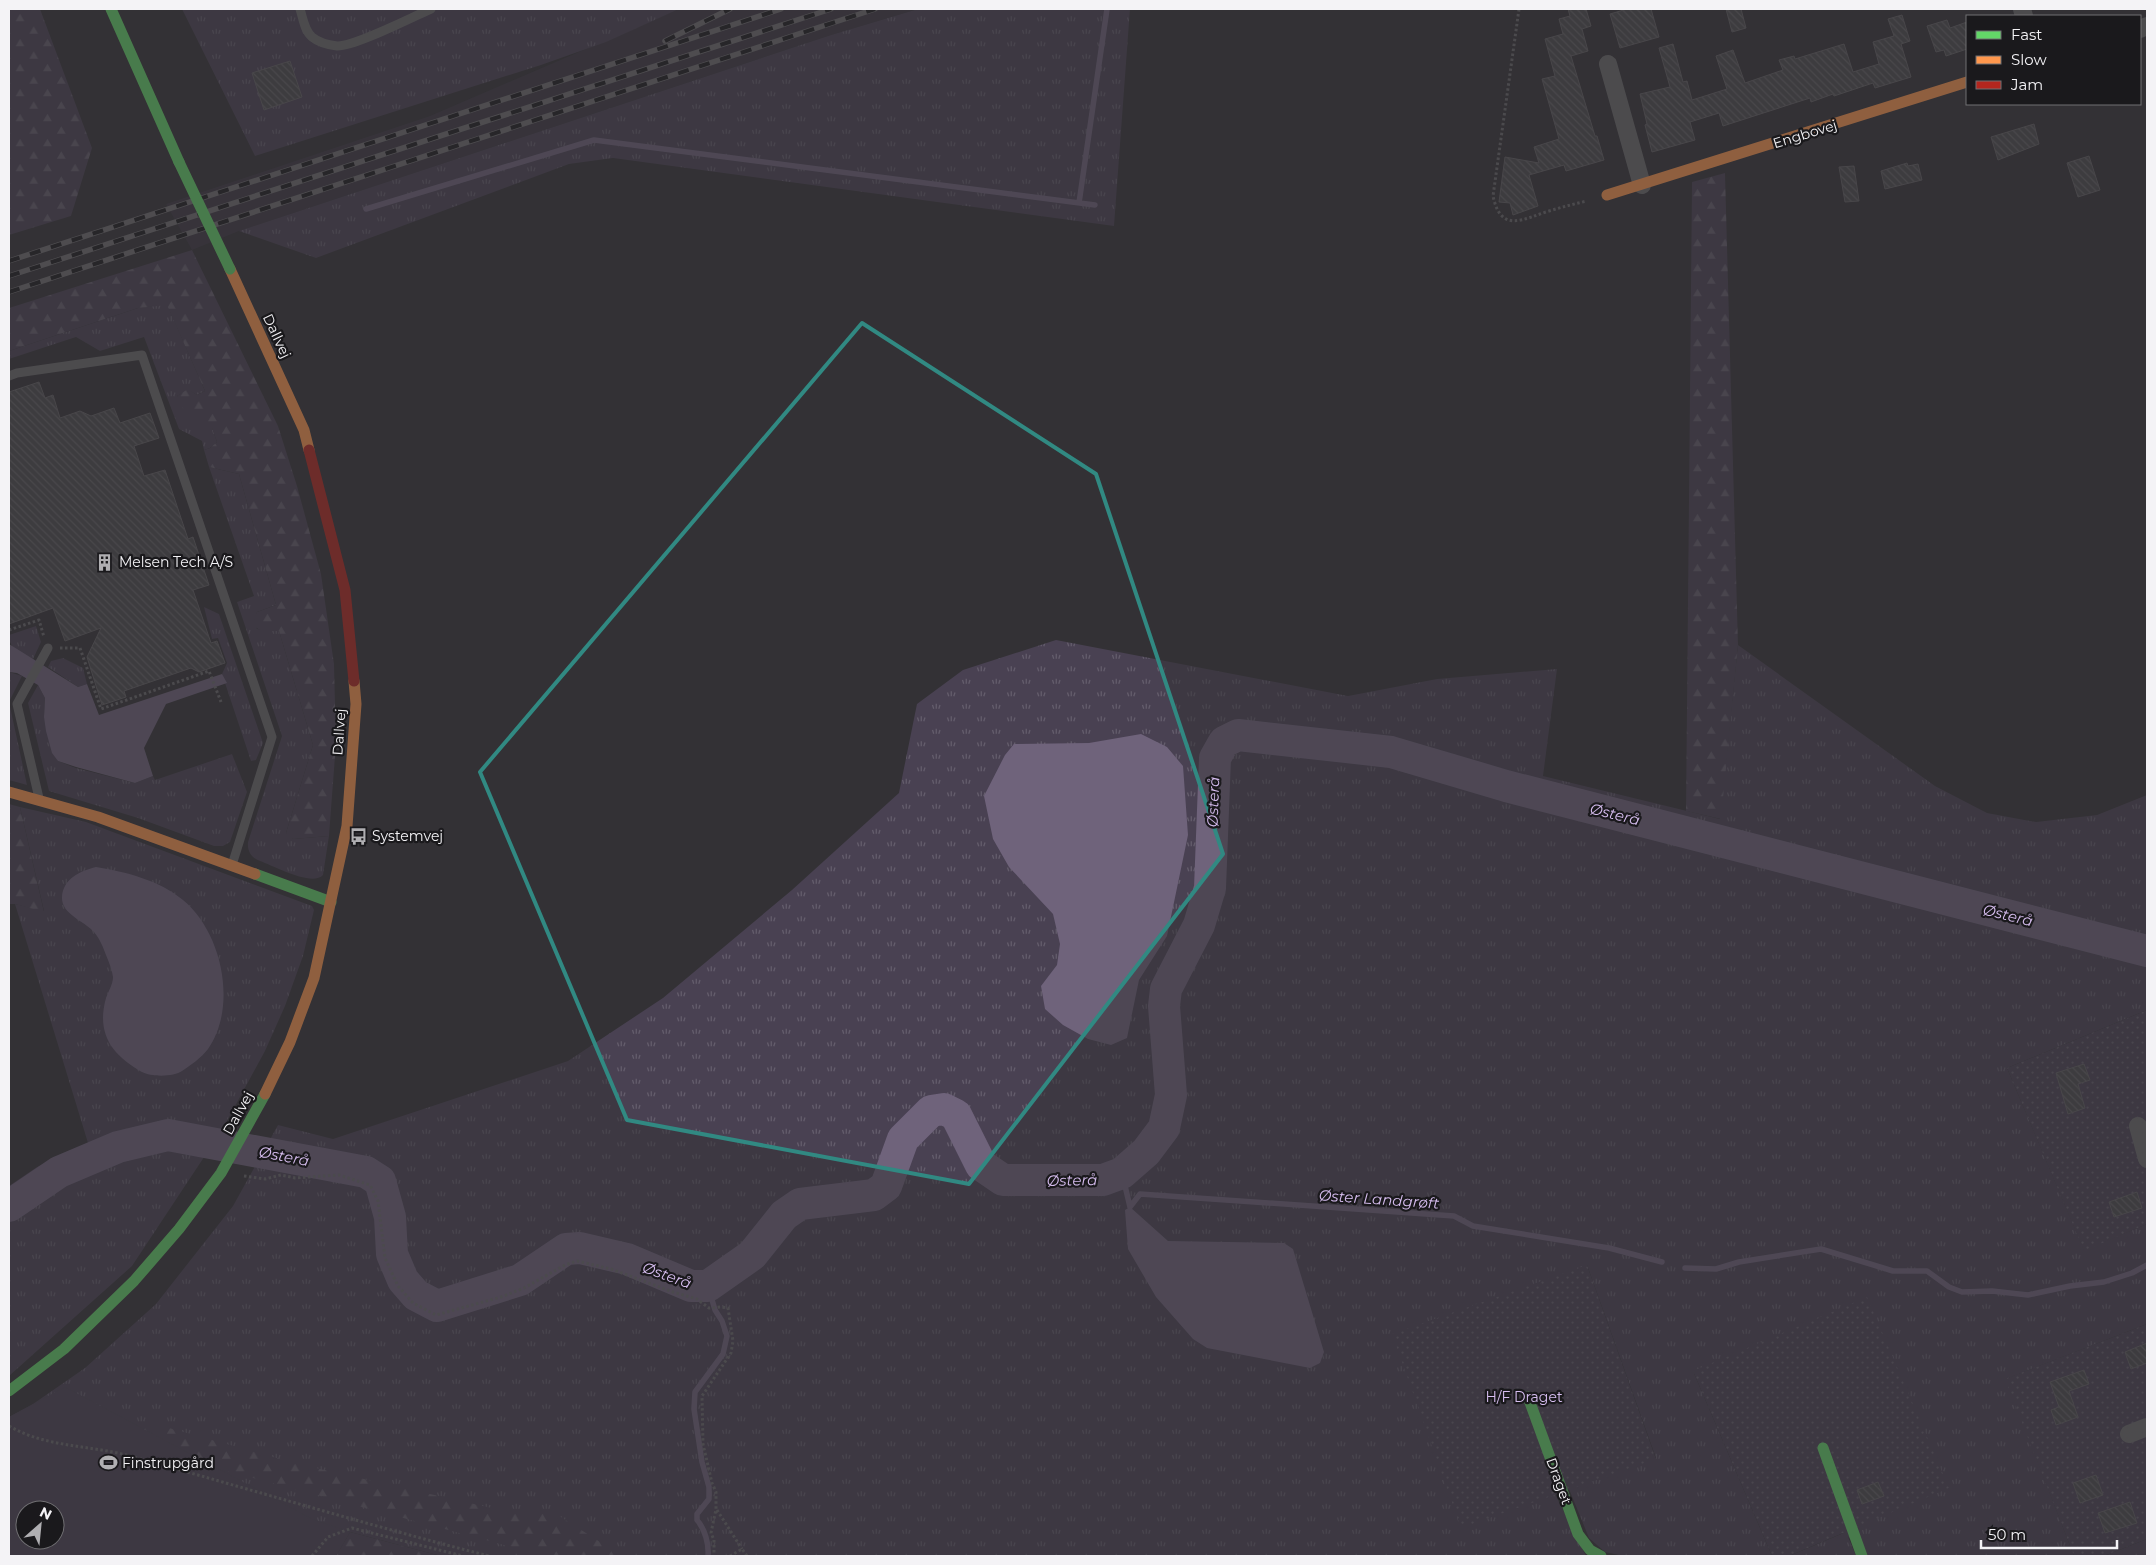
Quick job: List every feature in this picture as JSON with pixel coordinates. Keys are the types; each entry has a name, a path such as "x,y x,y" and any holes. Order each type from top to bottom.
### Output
{"street":[{"name":"Dallvej","path":"9,1391 64,1349 134,1281 179,1228 221,1173 258,1109 290,1042 314,978 347,826 356,704 345,590 304,430 179,162 111,9"},
{"path":"1608,64 1642,185"},
{"name":"Engbovej","path":"1608,195 1966,82"},
{"path":"9,792 98,817 331,902"},
{"path":"2138,1126 2147,1159"},
{"name":"Draget","path":"1528,1397 1578,1534 1586,1547 1594,1554 1601,1556"},
{"path":"2129,1434 2147,1427"},
{"path":"1823,1448 1862,1556"}],"lane":[{"path":"300,9 305,28 312,37 324,43 338,46 360,40 430,9"},
{"path":"9,376 17,373 142,355 272,737 231,865"},
{"path":"39,801 17,704 48,648"}],"path":[{"path":"1519,9 1493,196 1496,210 1510,221 1524,221 1548,211 1608,195"},
{"path":"9,630 39,620 48,648 80,648 101,709 209,671 221,702"},
{"path":"221,1173 265,1180 280,1175 295,1178 339,1174 370,1185 378,1201 385,1258 398,1286 413,1303 436,1314 501,1298 524,1288 565,1265 578,1261 611,1269 697,1299 709,1308 728,1308 733,1341 730,1354 702,1396 703,1444 712,1483 716,1492 716,1509 711,1533 714,1540 714,1556"},
{"path":"9,1426 24,1435 42,1441 123,1454 489,1556"},
{"path":"716,1509 747,1556"},
{"path":"312,1556 328,1537 352,1528 463,1556"},
{"path":"730,1556 742,1549"}],"highlighted area":[{"path":"862,323 1096,474 1223,854 969,1184 627,1120 480,772"}],"shaded area":[{"path":"679,9 918,9 831,35 239,231 192,250 166,204 430,116"},
{"path":"9,644 78,687 87,684 99,715 222,674 227,683 166,704 144,748 153,776 135,783 58,761 52,753 46,731 44,717 45,698 38,685 17,673 9,672"},
{"path":"1141,734 1167,747 1183,766 1188,835 1167,936 1139,980 1127,1038 1111,1045 1088,1039 1063,1025 1045,1009 1041,986 1057,965 1060,944 1053,914 1009,867 993,839 984,796 1005,755 1014,744 1089,743"},
{"path":"96,867 142,878 174,893 197,914 208,931 216,950 224,991 222,1012 217,1032 208,1049 192,1064 178,1073 162,1076 142,1072 115,1051 105,1033 103,1011 113,977 110,966 96,935 90,928 69,913 65,908 62,897 65,885 73,877"},
{"path":"1130,1207 1168,1241 1284,1243 1293,1249 1324,1352 1320,1363 1310,1368 1207,1348 1193,1339 1156,1297 1128,1249 1125,1210"}],"green space":[{"path":"9,9 40,9 92,148 71,216 9,235"},
{"path":"182,9 679,9 606,42 541,65 255,156"},
{"path":"918,9 1130,9 1114,226 613,158 569,164 316,258 239,231 831,35"},
{"path":"1725,173 1738,645 1721,819 1686,811 1692,182"},
{"path":"192,250 278,426 297,486 321,574 334,664 336,743 329,836 293,839 288,837 286,833 313,745 279,631 263,631 254,624 257,612 276,605 239,474 209,467 204,450 217,442 212,428 205,428 194,423 177,396 188,389 197,395 205,391 167,305 138,308 9,351 9,308"},
{"path":"167,304 205,391 197,395 188,390 177,396 212,427 217,442 210,448 204,450 202,441 179,429 144,337 100,351 76,337 9,359 9,351 138,308"},
{"path":"209,467 239,474 276,605 257,612 254,622 257,629 279,631 313,745 286,833 293,839 329,836 323,875 318,878 310,879 283,871 255,858 248,849 248,842 282,736 237,602 254,596"},
{"path":"204,607 219,614 263,743 256,760 251,761 222,674 227,663 218,638 212,639"},
{"path":"36,626 41,642 33,659 13,647 9,640 9,635"},
{"path":"1056,640 1348,696 1437,679 1557,669 1543,776 1720,819 1738,645 1935,786 1987,813 2036,822 2097,815 2147,795 2147,1010 2007,1068 2084,1250 2147,1224 2147,1324 2006,1379 2074,1556 1866,1556 1693,1371 1772,1556 1623,1556 1605,1552 1589,1538 1569,1489 1656,1458 1587,1265 1555,1494 1586,1556 441,1556 350,1532 336,1556 88,1556 65,1545 65,1500 23,1500 9,1417 33,1404 85,1368 156,1304 233,1206 278,1125 333,1139 568,1061 663,998 792,890 899,793 917,704 963,670"},
{"path":"63,658 83,668 87,684 78,687 48,667 51,661"},
{"path":"9,672 22,676 9,702"},
{"path":"38,685 45,698 44,717 58,761 76,768 135,783 153,776 155,780 232,754 247,792 230,842 223,846 214,846 138,818 49,791 28,703"},
{"path":"9,702 27,785 9,780"},
{"path":"9,804 20,807 44,912 9,904"},
{"path":"20,807 86,822 312,906 314,910 303,956 285,1006 265,1051 222,1130 132,1266 9,1376 9,1186 37,1167 88,1143 15,904 44,911"},
{"path":"2147,1010 2147,1224 2084,1251 2007,1068"},
{"name":"H/F Draget","path":"1587,1265 1656,1459 1461,1528 1392,1334"},
{"path":"1867,1297 1949,1488 1789,1556 1772,1556 1693,1371"},
{"path":"2147,1324 2147,1539 2104,1556 2074,1556 2005,1379"},
{"name":"Finstrupgård","path":"65,1387 312,1519 350,1532 336,1556 9,1556 9,1417"},
{"path":"151,1423 298,1464 496,1509 553,1512 622,1556 546,1556 152,1451 138,1435"},
{"path":"350,1532 441,1556 336,1556"},
{"path":"1846,1532 1856,1556 1789,1556"},
{"path":"2147,1539 2147,1556 2104,1556"}],"building":[{"path":"1568,9 1586,9 1591,26 1582,29 1588,51 1571,56 1604,160 1566,171 1564,165 1529,175 1538,206 1513,215 1510,203 1499,202 1505,157 1539,163 1534,147 1559,139 1542,79 1555,76 1545,39 1563,34 1559,19 1570,16"},
{"path":"1627,9 1651,9 1659,37 1620,48 1610,14"},
{"path":"1726,9 1741,9 1746,28 1732,32"},
{"path":"1902,15 1910,41 1901,44 1911,77 1875,88 1873,83 1811,102 1810,98 1723,126 1719,113 1690,122 1695,140 1652,152 1640,94 1670,87 1659,48 1673,44 1683,82 1687,81 1692,100 1727,89 1716,56 1733,50 1745,83 1783,70 1779,60 1794,56 1795,59 1844,44 1853,72 1879,64 1873,42 1894,36 1888,19"},
{"path":"1947,20 1950,28 1966,22 1966,49 1946,56 1944,50 1936,52 1927,26"},
{"path":"290,61 302,97 264,110 252,73"},
{"path":"2034,124 2039,144 1998,160 1991,137"},
{"path":"2089,156 2100,190 2078,197 2067,163"},
{"path":"1907,163 1908,166 1918,164 1922,180 1885,189 1881,171"},
{"path":"1854,166 1859,201 1845,202 1839,167"},
{"name":"Melsen Tech A/S","path":"39,382 45,398 53,395 60,418 80,411 91,416 114,408 120,423 150,413 159,438 134,446 144,476 165,470 188,539 193,537 209,585 193,590 211,643 217,641 225,663 199,672 191,668 124,691 126,697 102,705 87,657 101,628 65,641 53,608 9,624 9,392"},
{"path":"2084,1064 2090,1080 2078,1084 2085,1108 2068,1114 2056,1073"},
{"path":"2137,1192 2142,1208 2114,1217 2109,1202"},
{"path":"2147,1343 2147,1363 2131,1369 2125,1352"},
{"path":"2084,1370 2089,1384 2069,1391 2078,1417 2056,1425 2051,1410 2059,1407 2050,1382"},
{"path":"2096,1475 2103,1495 2080,1503 2073,1483"},
{"path":"1878,1482 1884,1496 1862,1504 1857,1490"},
{"path":"2130,1502 2137,1523 2105,1533 2098,1513"}],"waterway":[{"path":"1079,203 1107,9"},
{"path":"366,209 594,140 1095,205"},
{"name":"Østerå","path":"9,1206 59,1172 118,1147 168,1135 366,1172 380,1181 390,1217 392,1254 403,1280 416,1295 437,1306 520,1280 566,1249 580,1248 627,1259 691,1286 708,1286 752,1255 784,1215 800,1204 874,1195 886,1186 903,1139 931,1111 944,1109 956,1115 981,1165 1003,1180 1103,1180 1122,1173 1146,1152 1164,1128 1171,1095 1164,1006 1166,989 1199,925 1210,888 1215,758 1224,742 1238,735 1391,752 1506,786 2147,951"},
{"name":"Øster Landgrøft","path":"1122,1173 1130,1207"},
{"name":"Øster Landgrøft","path":"1130,1207 1140,1194 1454,1216 1473,1226 1609,1248 1662,1262"},
{"name":"Øster Landgrøft","path":"1685,1268 1716,1269 1739,1262 1821,1249 1893,1271 1927,1271 1949,1287 1962,1292 1992,1291 2028,1295 2070,1286 2104,1282 2132,1273 2147,1265"},
{"path":"708,1286 715,1310 722,1321 727,1336 723,1354 695,1392 694,1409 702,1462 709,1487 709,1499 697,1514 697,1520 706,1537 708,1556"}],"railway":[{"path":"665,41 730,9"},
{"path":"9,261 781,9"},
{"path":"9,276 831,9"},
{"path":"9,292 875,9"}],"traffic: fast":[{"path":"111,9 179,162"},
{"path":"179,162 230,269"},
{"path":"255,874 331,902"},
{"path":"9,1391 64,1349 134,1281 179,1229 221,1173 265,1094"},
{"path":"1528,1397 1578,1534 1590,1550 1601,1556"},
{"path":"1823,1448 1862,1556"}],"traffic: slow":[{"path":"1607,195 1966,82"},
{"path":"230,269 304,430 309,450"},
{"path":"265,1094 290,1042 314,978 347,826 356,704 354,681"},
{"path":"9,792 98,817 255,874"}],"traffic: jam":[{"path":"309,450 345,590 354,681"}],"place":[{"name":"Melsen Tech A/S","path":"105,562"},
{"name":"Systemvej","path":"358,836"},
{"name":"Finstrupgård","path":"108,1463"}]}
